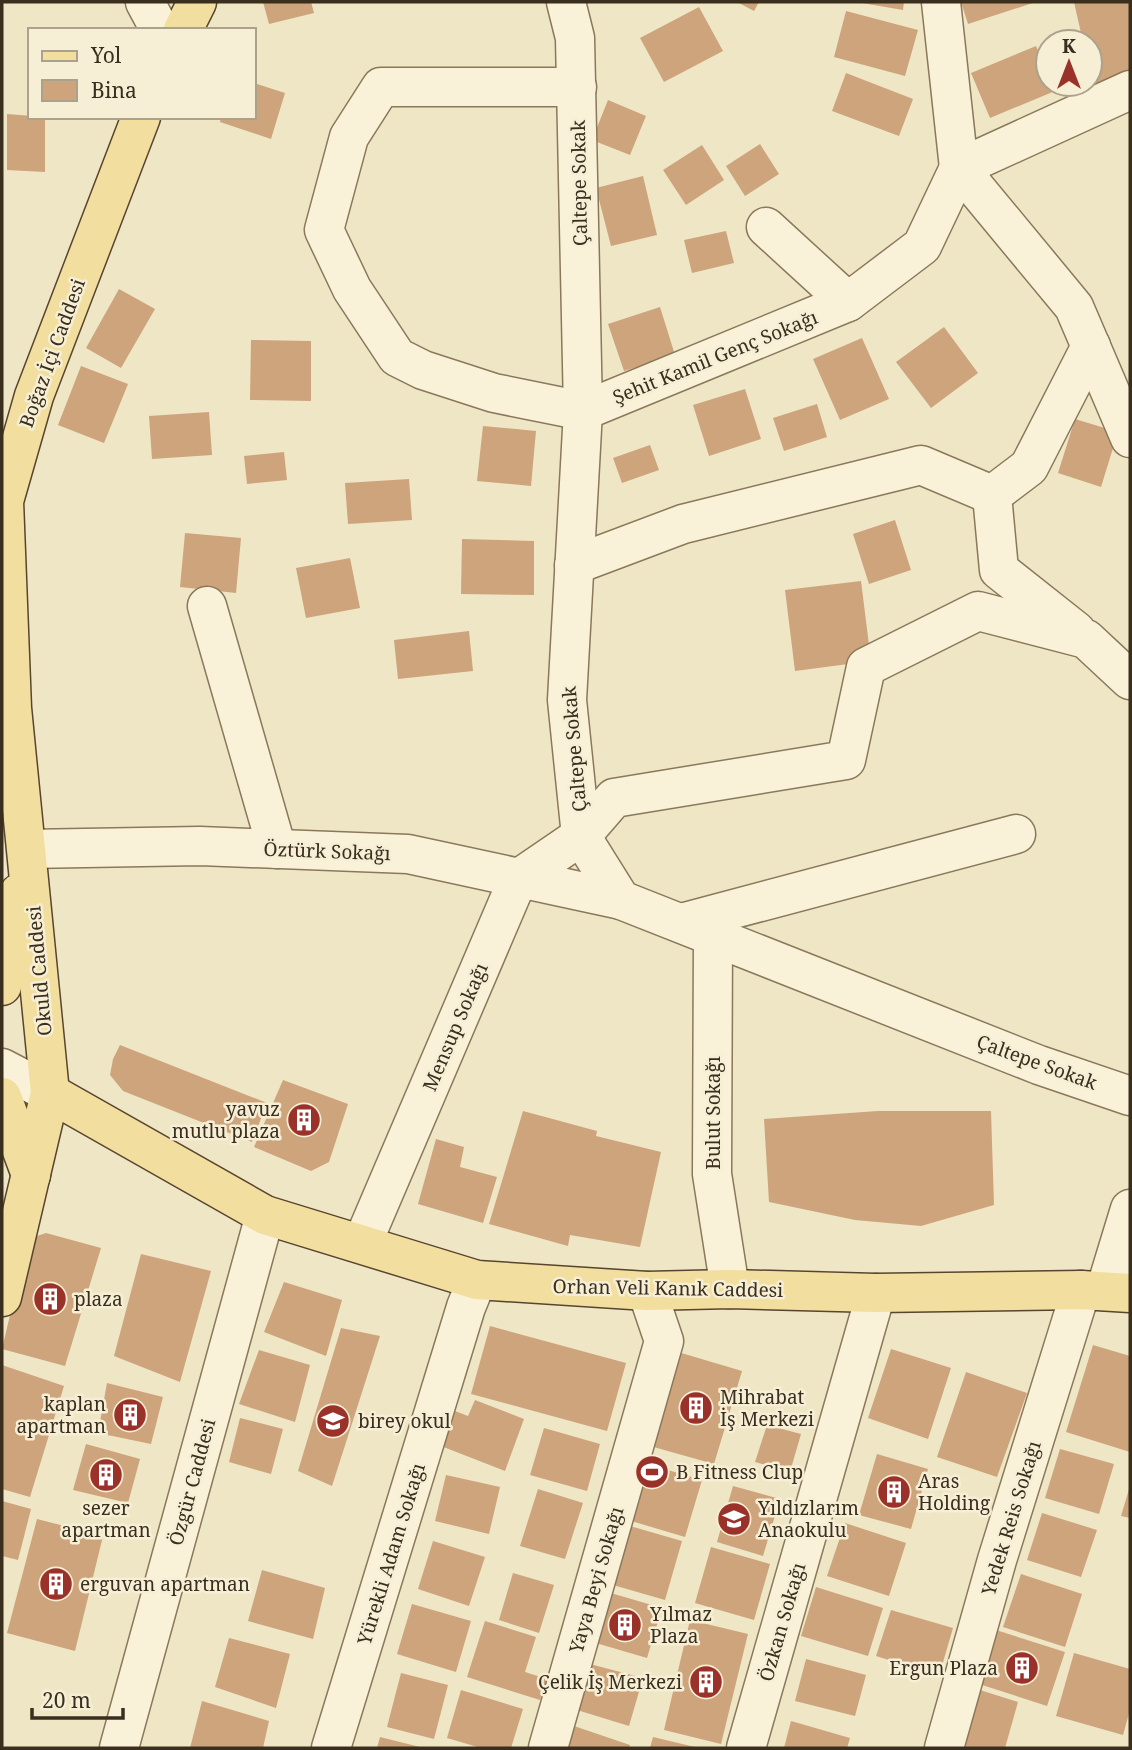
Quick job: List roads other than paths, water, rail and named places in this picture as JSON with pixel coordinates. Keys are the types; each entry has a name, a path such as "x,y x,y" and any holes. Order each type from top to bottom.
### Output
{"main road":[{"path":"184,28 197,2"},
{"name":"Boğaz İçi Caddesi","path":"27,849 12,708 4,501 34,396 140,119"},
{"path":"2,986 27,849"},
{"name":"Okuld Caddesi","path":"2,1297 50,1093 27,849"},
{"name":"Orhan Veli Kanık Caddesi","path":"50,1093 265,1215 477,1280 647,1291 1106,1291"},
{"path":"2,1097 32,1175"}],"street":[{"path":"145,2 159,28"},
{"name":"Çaltepe Sokak","path":"566,2 575,38 583,411 567,700 581,836 621,900 1039,1065 1130,1096"},
{"path":"941,2 960,168 1074,307 1129,430"},
{"path":"577,87 381,88 349,137 324,230 352,289 397,357 423,370 494,393 583,411"},
{"path":"960,168 1130,90"},
{"name":"Şehit Kamil Genç Sokağı","path":"583,411 848,302 922,246 960,168"},
{"name":"Şehit Kamil Genç Sokağı","path":"766,227 848,302"},
{"path":"992,495 1029,467 1091,346"},
{"path":"574,565 683,524 921,465 992,495"},
{"path":"992,495 999,570 1086,639 1130,680"},
{"path":"208,606 277,849"},
{"path":"518,879 581,836 614,798 846,760 866,667 978,611 1086,639"},
{"path":"697,930 1016,834"},
{"name":"Öztürk Sokağı","path":"27,849 200,846 408,854 621,900"},
{"name":"Mensup Sokağı","path":"362,1244 518,879"},
{"name":"Bulut Sokağı","path":"697,930 712,1174 730,1289"},
{"name":"Orhan Veli Kanık Caddesi","path":"2,1068 50,1093"},
{"path":"1106,1291 1130,1209"},
{"name":"Özgür Caddesi","path":"119,1748 265,1215"},
{"name":"Yürekli Adam Sokağı","path":"331,1748 466,1307 477,1280"},
{"name":"Yaya Beyi Sokağı","path":"548,1748 664,1341 647,1291"},
{"name":"Yedek Reis Sokağı","path":"944,1748 997,1560 1106,1291"},
{"name":"Özkan Sokağı","path":"746,1748 876,1293"}],"place":[{"name":"yavuz mutlu plaza","path":"304,1120"},
{"name":"plaza","path":"50,1299"},
{"name":"Mihrabat İş Merkezi","path":"696,1408"},
{"name":"kaplan apartman","path":"130,1415"},
{"name":"birey okul","path":"333,1421"},
{"name":"B Fitness Clup","path":"652,1472"},
{"name":"sezer apartman","path":"106,1475"},
{"name":"Aras Holding","path":"894,1492"},
{"name":"Yıldızlarım Anaokulu","path":"734,1519"},
{"name":"erguvan apartman","path":"56,1584"},
{"name":"Yılmaz Plaza","path":"625,1625"},
{"name":"Ergun Plaza","path":"1022,1668"},
{"name":"Çelik İş Merkezi","path":"706,1682"}]}
